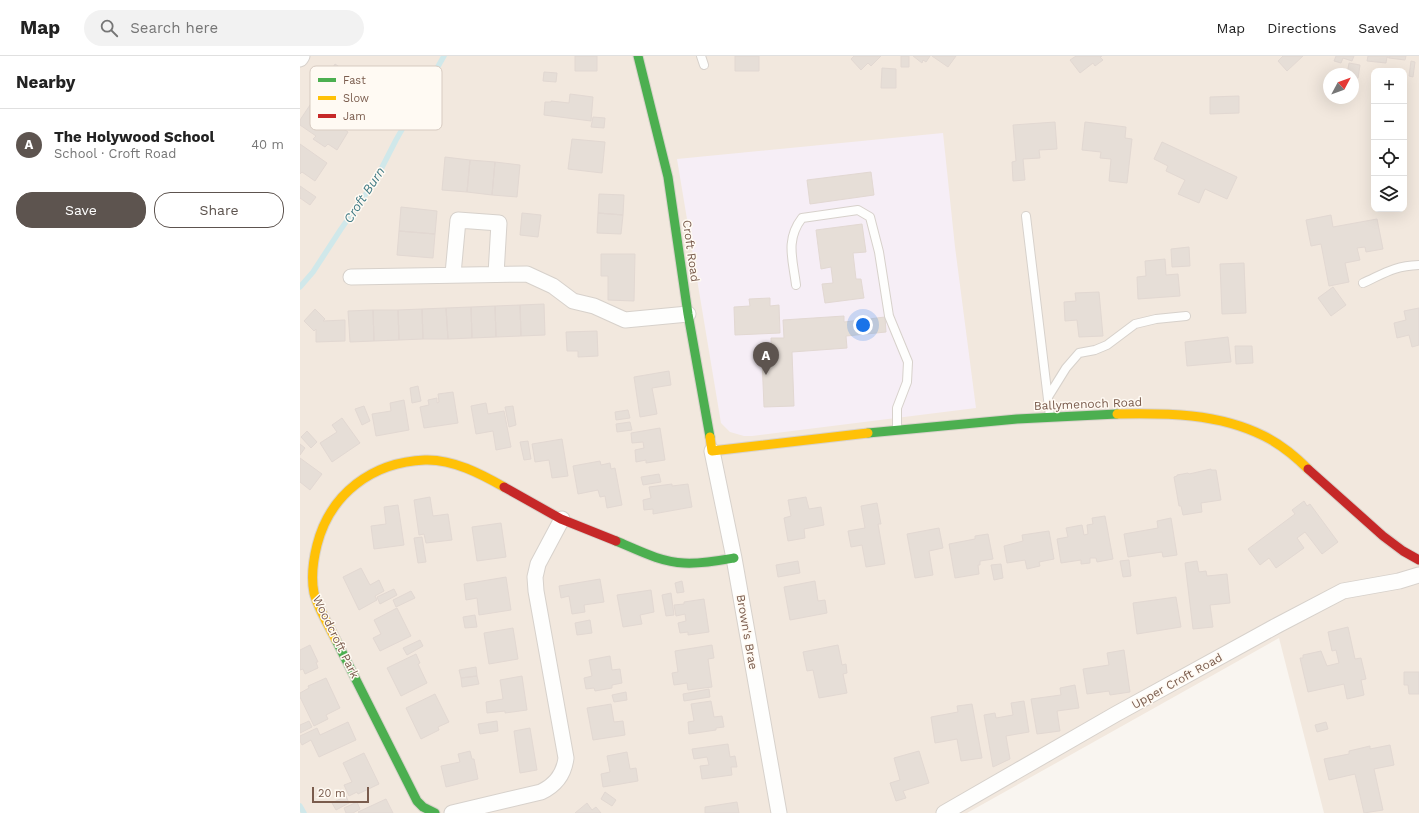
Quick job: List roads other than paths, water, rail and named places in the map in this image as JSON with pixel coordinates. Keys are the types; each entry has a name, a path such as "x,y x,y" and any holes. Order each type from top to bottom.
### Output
{"street":[{"name":"Croft Road","path":"638,56 668,177 688,314 712,451"},
{"path":"453,274 458,220 499,223 496,274"},
{"path":"351,277 453,274 527,274 553,286 573,301 594,306 625,320 688,314"},
{"name":"Ballymenoch Road","path":"712,451 897,430 1050,416 1121,413 1191,415 1213,418 1235,424 1278,444 1298,459 1362,519 1388,540 1419,560"},
{"name":"Brown's Brae","path":"712,451 734,558 779,813"},
{"name":"Woodcroft Park","path":"435,813 423,807 417,801 314,594 312,577 318,542 323,526 331,510 354,485 385,467 401,462 436,460 470,469 562,519 666,560 688,565 734,558"},
{"path":"452,813 541,792 554,784 563,772 566,758 536,592 535,577 538,564 562,519"},
{"name":"Upper Croft Road","path":"944,813 1116,714 1343,591 1398,581 1419,575"}],"lane":[{"path":"701,56 704,65"},
{"path":"796,285 790,243 797,224 802,218 858,210 870,217 879,252 889,316 908,362 907,382 897,408 897,430"},
{"path":"1026,216 1050,416"},
{"path":"1363,283 1393,268 1406,265 1419,265"},
{"path":"1048,397 1066,368 1079,353 1095,350 1107,345 1135,324 1156,319 1186,316"}],"waterway":[{"name":"Croft Burn","path":"438,66 444,56"},
{"name":"Croft Burn","path":"300,287 313,272 375,181 402,130"},
{"name":"Croft Burn","path":"300,806 304,813"}],"place":[{"name":"The Holywood School","path":"766,375"}]}
